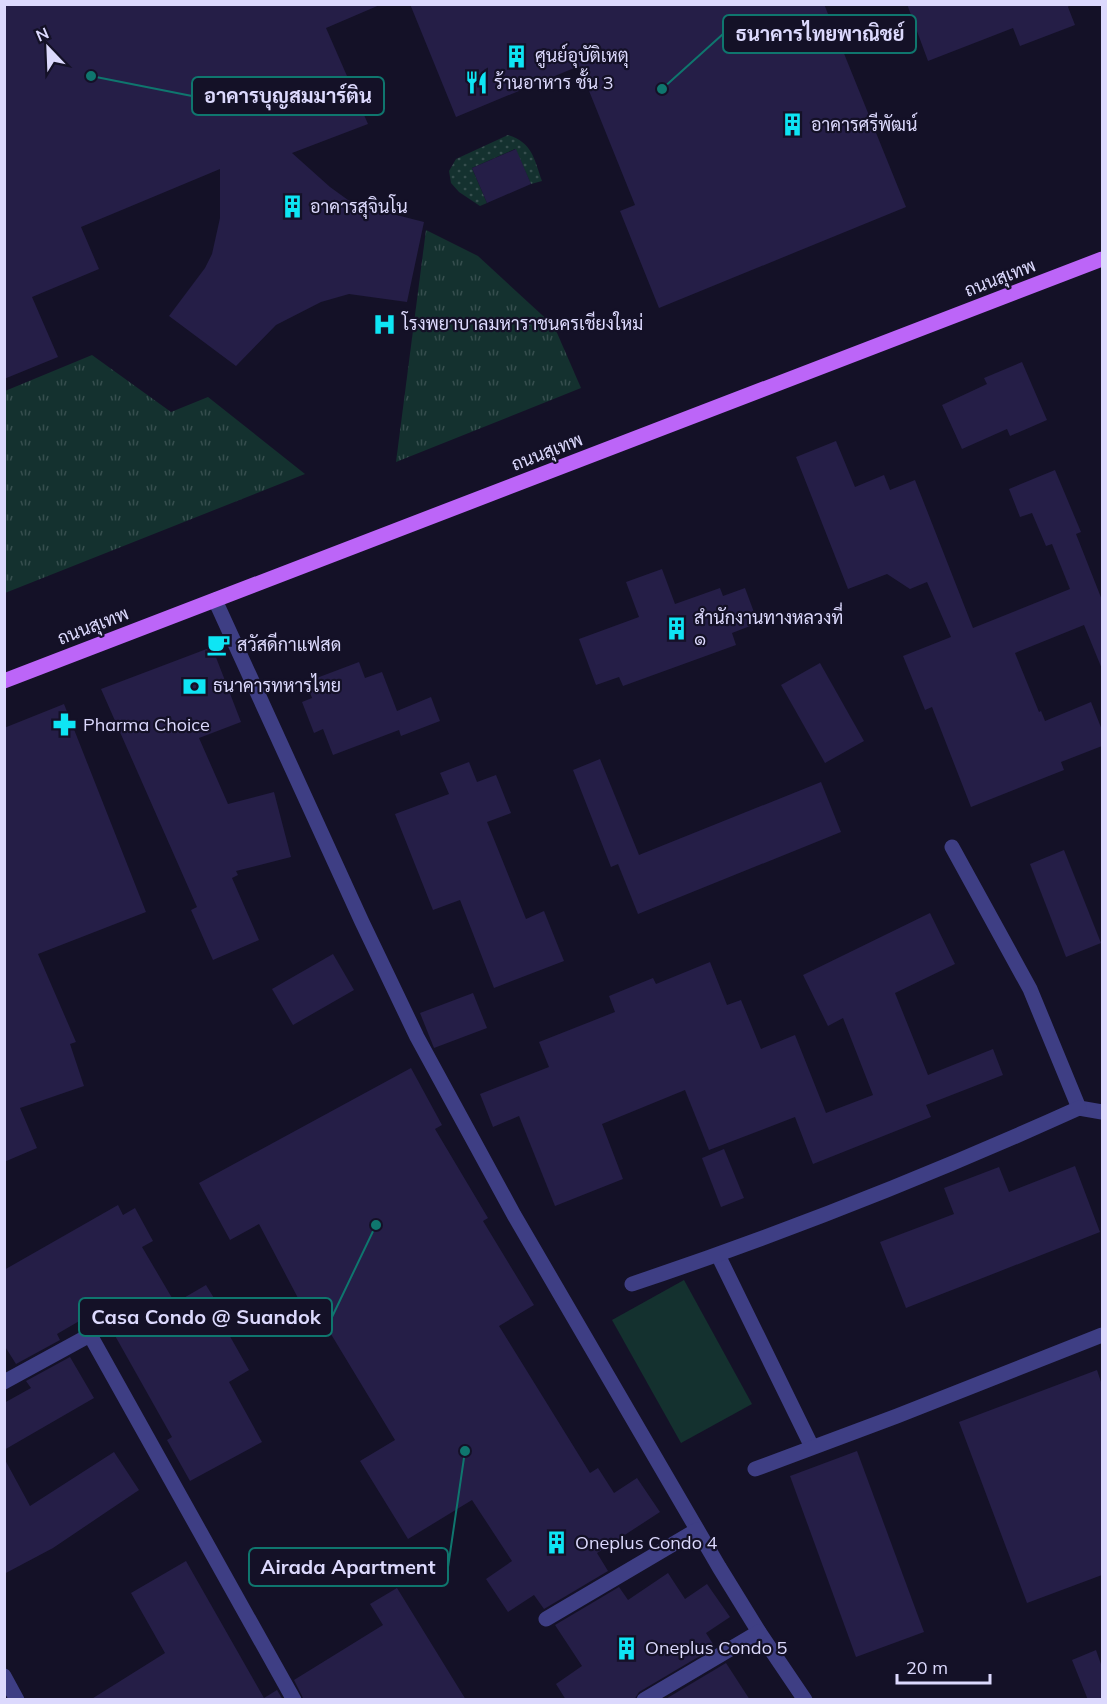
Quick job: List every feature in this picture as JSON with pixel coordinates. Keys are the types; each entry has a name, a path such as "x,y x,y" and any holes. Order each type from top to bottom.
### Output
{"main road":[{"name":"ถนนสุเทพ","path":"4,681 1102,259"}],"street":[{"path":"215,600 417,1037 514,1215 697,1530 759,1632 805,1700"},
{"path":"952,847 1030,989 1079,1108"},
{"path":"632,1284 718,1255 969,1158 1079,1108 1102,1112"},
{"path":"718,1255 812,1448"},
{"path":"4,1382 90,1335 294,1700"},
{"path":"755,1469 1102,1335"},
{"path":"546,1619 697,1530"},
{"path":"644,1700 759,1632"},
{"path":"4,1676 17,1700"}],"green space":[{"path":"508,135 528,147 542,181 531,184 515,149 472,168 487,203 480,206 459,192 451,183 449,171 456,159"},
{"path":"426,230 478,256 554,326 581,388 396,462"},
{"path":"92,355 171,412 208,397 305,474 5,593 5,391"},
{"path":"684,1280 752,1404 681,1443 612,1320"}],"building":[{"path":"4,4 382,4 326,28 368,124 292,153 348,200 369,208 424,222 407,302 349,294 321,302 276,325 236,366 169,316 205,268 212,254 220,218 220,169 81,227 99,269 32,297 58,357 4,379"},
{"path":"410,4 824,4 906,207 659,308 620,211 635,205 579,66 456,117"},
{"path":"907,4 1070,4 1068,7 1075,25 1020,46 1013,28 928,61"},
{"path":"516,149 531,184 487,203 472,168"},
{"path":"1022,362 1047,420 1010,436 1007,429 962,449 942,405 987,384 984,378"},
{"path":"836,441 855,487 884,475 890,490 915,480 973,628 1070,589 1052,544 1046,546 1032,513 1020,517 1009,489 1055,470 1081,532 1076,534 1102,600 1102,669 1084,625 1015,653 1039,712 1041,711 1045,721 1091,702 1102,730 1102,746 1061,762 1064,770 971,807 932,707 925,710 903,656 951,637 927,582 910,589 887,574 848,589 796,457"},
{"name":"สำนักงานทางหลวงที่ ๑","path":"662,569 675,604 720,588 723,596 745,588 758,623 732,633 736,645 623,686 619,677 596,685 579,639 639,617 626,582"},
{"path":"212,647 241,722 199,738 228,804 274,792 291,857 236,871 238,875 232,878 259,940 213,960 191,910 197,907 101,689"},
{"path":"359,662 365,678 382,672 397,711 431,697 440,721 401,736 399,730 333,755 323,729 314,733 302,702 312,698 306,682"},
{"path":"820,663 864,741 825,763 781,685"},
{"path":"64,704 146,912 38,954 76,1042 70,1044 84,1086 20,1108 37,1148 4,1162 4,728"},
{"path":"600,759 639,855 821,782 841,832 638,914 618,864 611,867 573,770"},
{"path":"469,762 477,782 496,775 511,813 487,822 526,919 544,911 564,961 494,988 460,900 433,910 395,814 449,794 440,773"},
{"path":"1064,850 1101,943 1066,957 1030,864"},
{"path":"930,913 955,964 895,993 928,1075 993,1049 1003,1075 926,1105 931,1117 813,1164 795,1117 709,1150 685,1090 602,1124 623,1179 555,1206 519,1116 493,1127 480,1094 549,1067 539,1042 615,1012 609,996 653,978 656,984 710,962 727,1005 741,1000 761,1049 795,1035 826,1113 873,1095 843,1018 828,1026 803,975"},
{"path":"333,954 354,990 293,1025 272,989"},
{"path":"473,993 487,1028 434,1048 420,1013"},
{"path":"411,1068 442,1125 435,1129 488,1218 483,1221 534,1305 499,1326 590,1473 598,1468 614,1493 637,1478 660,1512 597,1553 608,1571 544,1609 534,1595 508,1612 486,1579 512,1561 472,1500 408,1539 360,1461 395,1440 317,1311 308,1317 259,1224 230,1240 199,1183"},
{"path":"724,1149 744,1198 721,1207 702,1158"},
{"path":"1075,1166 1100,1232 906,1308 880,1242 954,1214 944,1188 999,1167 1009,1192"},
{"path":"118,1205 123,1215 135,1208 153,1241 142,1247 175,1303 206,1285 228,1321 223,1324 249,1370 229,1382 262,1442 190,1481 167,1440 172,1437 100,1309 57,1334 60,1340 16,1364 4,1345 4,1270"},
{"path":"70,1357 94,1398 4,1450 4,1403 31,1388 26,1381"},
{"path":"1097,1370 1102,1385 1102,1575 1027,1603 959,1422"},
{"path":"857,1451 924,1632 856,1657 790,1476"},
{"path":"114,1452 139,1490 53,1548 4,1574 4,1458 30,1506"},
{"path":"186,1561 264,1698 277,1690 283,1700 90,1700 165,1653 131,1593"},
{"name":"Oneplus Condo 5","path":"668,1573 685,1599 707,1584 730,1617 706,1633 715,1647 639,1692 634,1700 566,1700 556,1684 582,1666 555,1625 619,1587 628,1600"},
{"path":"397,1588 466,1700 304,1700 294,1680 383,1625 370,1604"},
{"path":"1096,1650 1102,1667 1102,1700 1088,1700 1072,1660"},
{"path":"726,1663 750,1700 664,1700"}],"place":[{"name":"ศูนย์อุบัติเหตุ","path":"517,56"},
{"name":"อาคารบุญสมมาร์ติน","path":"91,76"},
{"name":"ร้านอาหาร ชั้น 3","path":"476,83"},
{"name":"ธนาคารไทยพาณิชย์","path":"662,89"},
{"name":"อาคารศรีพัฒน์","path":"793,125"},
{"name":"อาคารสุจินโน","path":"292,207"},
{"name":"โรงพยาบาลมหาราชนครเชียงใหม่","path":"384,324"},
{"name":"สำนักงานทางหลวงที่ ๑","path":"676,628"},
{"name":"สวัสดีกาแฟสด","path":"219,645"},
{"name":"ธนาคารทหารไทย","path":"195,686"},
{"name":"Pharma Choice","path":"65,725"},
{"name":"Casa Condo @ Suandok","path":"376,1225"},
{"name":"Airada Apartment","path":"465,1451"},
{"name":"Oneplus Condo 4","path":"557,1543"},
{"name":"Oneplus Condo 5","path":"627,1648"}]}
